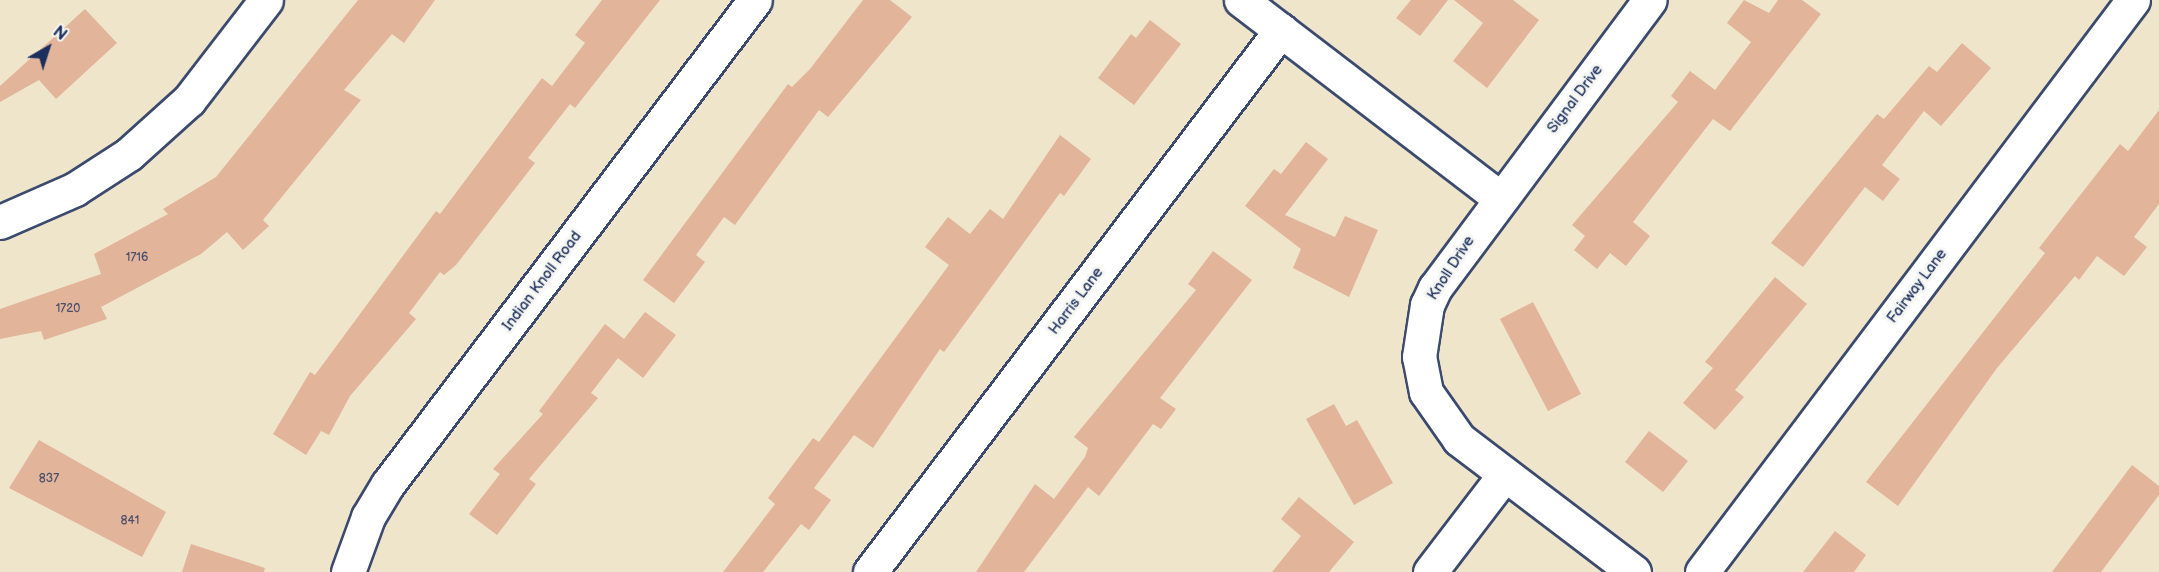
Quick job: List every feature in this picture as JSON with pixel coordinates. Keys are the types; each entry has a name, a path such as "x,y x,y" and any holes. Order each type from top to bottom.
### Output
{"street":[{"path":"0,222 75,189 129,154 189,100 266,0"},
{"name":"Indian Knoll Road","path":"348,572 364,527 388,484 755,0"},
{"path":"1241,0 1500,198"},
{"name":"Signal Drive","path":"1500,198 1650,0"},
{"name":"Fairway Lane","path":"1702,572 2133,0"},
{"name":"Harris Lane","path":"870,572 1281,30"},
{"name":"Knoll Drive","path":"1500,198 1435,288 1427,305 1419,357 1426,392 1442,420 1505,474 1634,572"},
{"path":"1430,572 1505,474"}],"building":[{"path":"358,0 435,0 404,43 392,34 344,90 361,100 263,220 269,226 243,250 227,232 201,254 101,307 107,319 44,340 41,331 0,339 0,309 101,274 94,254 168,214 163,209 216,177"},
{"path":"602,0 660,0 575,108 570,104 528,158 535,163 456,265 444,275 440,272 409,313 416,319 350,396 329,435 321,431 306,455 273,434 310,372 315,375 436,211 440,214 542,78 552,86 585,43 575,35"},
{"path":"863,0 890,0 912,17 828,117 819,110 735,225 724,217 696,255 705,262 674,303 643,280 788,84 792,87 810,69"},
{"path":"1411,0 1448,0 1420,36 1396,18"},
{"path":"1454,0 1513,0 1539,20 1487,88 1453,61 1483,23"},
{"path":"1744,0 1769,13 1778,0 1802,0 1821,14 1730,131 1713,119 1633,222 1650,236 1626,266 1610,253 1597,269 1574,250 1585,236 1572,225 1678,102 1671,96 1690,71 1715,90 1751,42 1727,23"},
{"path":"85,9 117,43 56,99 39,80 0,102 0,86"},
{"path":"1150,20 1181,44 1134,105 1098,78 1131,34 1136,38"},
{"path":"1962,43 1991,68 1941,126 1924,111 1882,165 1900,179 1883,201 1865,187 1803,267 1771,243 1877,114 1884,119 1929,66 1937,72"},
{"path":"2159,110 2159,204 2134,237 2147,247 2124,276 2097,256 2079,280 2075,276 1997,368 1898,506 1866,482 2045,253 2039,248 2120,144 2128,151"},
{"path":"1060,135 1091,159 1064,196 1060,193 944,352 940,349 873,448 854,435 814,488 831,500 809,530 801,524 763,572 723,572 775,504 768,498 813,438 819,442 949,265 925,247 948,217 970,234 990,209 1003,219"},
{"path":"1306,142 1328,159 1285,215 1335,237 1345,216 1378,230 1349,297 1293,268 1301,249 1245,206 1274,169 1281,174"},
{"path":"1213,251 1252,280 1160,398 1176,409 1161,429 1153,424 1099,496 1088,487 1024,572 976,572 1035,484 1054,499 1085,457 1088,448 1074,437 1196,290 1188,284"},
{"path":"1775,277 1807,304 1735,390 1744,397 1715,430 1683,403 1713,368 1705,362"},
{"path":"1533,302 1581,394 1548,411 1500,319"},
{"path":"645,312 676,335 643,378 618,358 591,393 598,398 529,479 536,484 497,535 469,514 500,474 493,469 543,414 539,411 605,324 624,339"},
{"path":"1334,404 1346,426 1357,420 1393,483 1354,505 1306,419"},
{"path":"1649,431 1688,461 1663,492 1625,462"},
{"path":"39,440 166,512 142,557 9,488"},
{"path":"2132,465 2159,486 2159,495 2101,572 2052,572"},
{"path":"1299,497 1354,542 1329,572 1272,572 1301,536 1281,519"},
{"path":"1835,531 1866,555 1854,572 1803,572"},
{"path":"191,544 265,568 264,572 182,572"}]}
